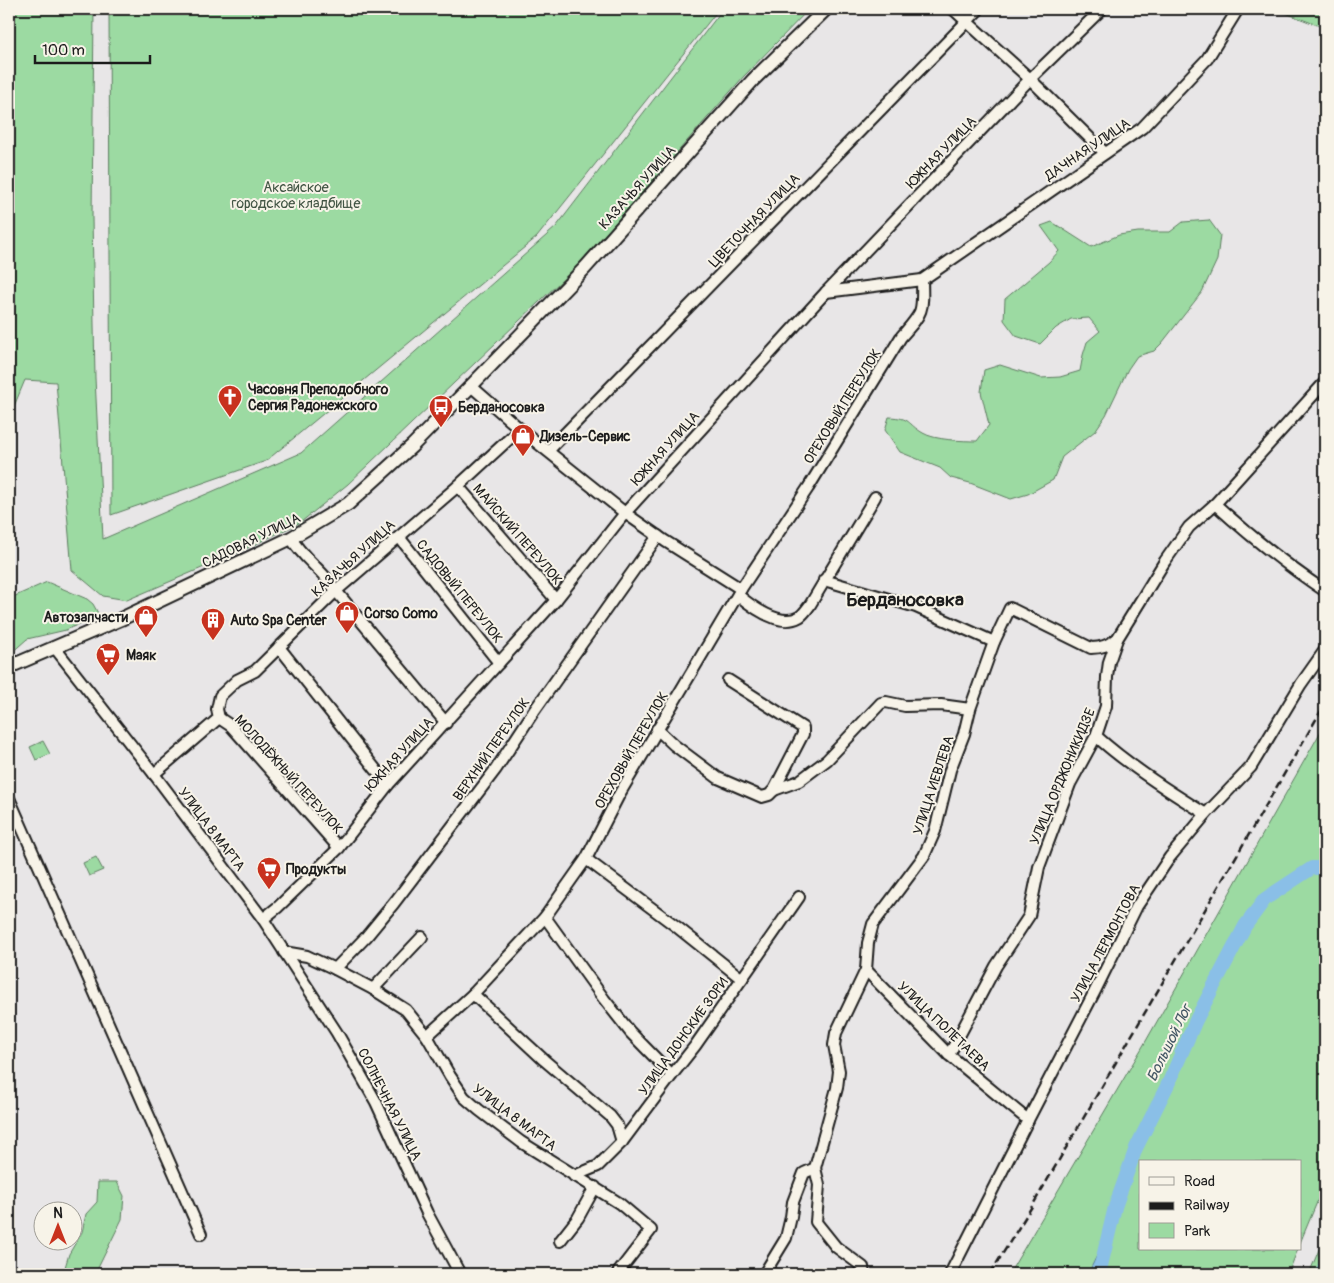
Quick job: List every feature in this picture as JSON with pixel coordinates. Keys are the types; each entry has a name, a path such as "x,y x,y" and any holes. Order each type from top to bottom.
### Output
{"main road":[{"name":"КАЗАЧЬЯ УЛИЦА","path":"471,386 585,268 753,80 826,9"},
{"name":"САДОВАЯ УЛИЦА","path":"9,667 121,619 292,538 348,504 412,446 471,386"}],"street":[{"path":"954,9 1030,79 1105,153"},
{"name":"ЦВЕТОЧНАЯ УЛИЦА","path":"549,450 979,9"},
{"name":"ЮЖНАЯ УЛИЦА","path":"263,918 339,848 388,785 556,600 625,513 826,292 1030,79 1102,9"},
{"name":"ДАЧНАЯ УЛИЦА","path":"922,280 1142,128 1207,59 1238,9"},
{"path":"826,292 922,280"},
{"name":"ОРЕХОВЫЙ ПЕРЕУЛОК","path":"427,1036 472,994 544,917 586,859 620,793 740,592 808,488 901,337 918,318 923,306 922,280"},
{"name":"УЛИЦА ОРДЖОНИКИДЗЕ","path":"949,1054 996,966 1030,916 1039,866 1070,784 1096,736 1106,706 1109,662 1117,639 1165,561 1190,526 1216,504 1325,382"},
{"path":"471,386 520,429 549,450 625,513 740,592 753,607 770,616 788,620 799,617 810,605 875,497"},
{"name":"КАЗАЧЬЯ УЛИЦА","path":"219,718 217,709 220,696 237,680 254,670 280,647 336,591 458,486 520,429"},
{"name":"МАЙСКИЙ ПЕРЕУЛОК","path":"458,486 556,600"},
{"path":"1216,504 1251,537 1296,572 1325,591"},
{"name":"ВЕРХНИЙ ПЕРЕУЛОК","path":"335,969 366,938 394,904 496,769 534,711 658,536"},
{"name":"САДОВЫЙ ПЕРЕУЛОК","path":"399,537 499,663"},
{"path":"292,538 298,550 331,583 446,723"},
{"path":"824,580 916,607 994,642"},
{"name":"УЛИЦА ИЕВЛЕВА","path":"764,1274 786,1238 793,1202 804,1173 815,1168 837,1088 839,1071 834,1045 836,1033 866,970 868,943 873,924 924,856 935,831 950,770 964,734 970,709 994,642 1010,608 1091,648 1108,646 1117,639"},
{"path":"280,647 388,785"},
{"name":"УЛИЦА 8 МАРТА","path":"55,648 154,774 263,918 284,952 307,956 335,969 374,989 406,1010 427,1036 464,1097 521,1142 619,1203 651,1230 617,1274"},
{"name":"УЛИЦА ЛЕРМОНТОВА","path":"950,1274 1137,906 1170,857 1206,814 1251,767 1301,684 1325,650"},
{"path":"658,729 674,745 718,778 762,797 769,795 774,790 803,734 803,728 728,680"},
{"path":"774,790 799,781 827,760 881,703 886,702 905,706 941,705 970,709"},
{"path":"154,774 219,718"},
{"name":"МОЛОДЁЖНЫЙ ПЕРЕУЛОК","path":"219,718 231,726 339,848"},
{"path":"1096,736 1126,761 1179,798 1206,814"},
{"path":"9,798 201,1234"},
{"path":"586,859 677,927 742,979"},
{"name":"УЛИЦА ДОНСКИЕ ЗОРИ","path":"574,1176 598,1166 622,1142 695,1046 799,897"},
{"path":"544,917 630,1032 672,1075"},
{"path":"374,989 422,937"},
{"name":"СОЛНЕЧНАЯ УЛИЦА","path":"284,952 337,1033 376,1102 427,1213 460,1274"},
{"name":"УЛИЦА ПОЛЕТАЕВА","path":"866,970 949,1054 1028,1120"},
{"path":"472,994 544,1060 610,1116 617,1125 622,1142"},
{"path":"815,1168 819,1186 816,1222 836,1247 863,1267 864,1274"},
{"path":"560,1242 578,1218 595,1187"}],"green space":[{"path":"9,9 94,9 92,218 95,378 103,539 301,453 556,227 723,9 809,9 744,76 581,262 348,484 301,522 237,553 127,600 103,596 72,570 56,382 25,380 9,418 9,242 15,208 9,197"},
{"name":"Аксайское городское кладбище","path":"109,9 719,9 537,237 266,461 111,515"},
{"path":"1275,9 1325,9 1325,28"},
{"path":"1209,220 1220,235 1217,260 1202,292 1154,351 1137,356 1128,369 1106,415 1095,431 1062,457 1053,480 1028,494 1011,499 970,483 951,478 940,468 900,452 885,430 889,417 905,420 923,433 941,439 977,441 989,425 981,392 984,370 1000,365 1041,378 1060,377 1080,371 1087,342 1100,331 1089,318 1071,319 1056,328 1040,344 1016,336 1004,320 1005,299 1049,262 1059,251 1041,226 1052,222 1091,247 1119,235 1138,232 1170,232 1183,222"},
{"path":"47,582 87,599 93,604 99,615 66,630 27,639 9,655 9,588 13,597"},
{"path":"1325,724 1325,1183 1302,1238 1302,1160 1139,1160 1139,1250 1298,1250 1288,1274 1009,1274 1146,1041"},
{"path":"43,741 50,754 36,760 30,747"},
{"path":"96,857 103,870 89,876 83,863"},
{"path":"98,1182 117,1182 124,1196 122,1219 95,1274 63,1274 71,1250 82,1250 82,1232 86,1214 97,1202"},
{"path":"1325,1235 1325,1274 1309,1274"}],"water":[{"path":"1103,1243 1106,1274 1088,1274"}],"waterway":[{"name":"Большой Лог","path":"1099,1274 1115,1207 1136,1148 1169,1082 1196,1020 1245,926 1265,899 1312,868 1325,868"},
{"path":"1319,1274 1325,1258"}],"railway":[{"path":"990,1274 1031,1208 1325,704"}],"place":[{"name":"Часовня Преподобного Сергия Радонежского","path":"230,418"},
{"name":"Берданосовка","path":"441,428"},
{"name":"Дизель-Сервис","path":"523,457"},
{"name":"Corso Como","path":"347,634"},
{"name":"Автозапчасти","path":"146,638"},
{"name":"Auto Spa Center","path":"213,641"},
{"name":"Маяк","path":"108,676"},
{"name":"Продукты","path":"269,890"}],"district":[{"name":"Берданосовка","path":"905,599"}]}
